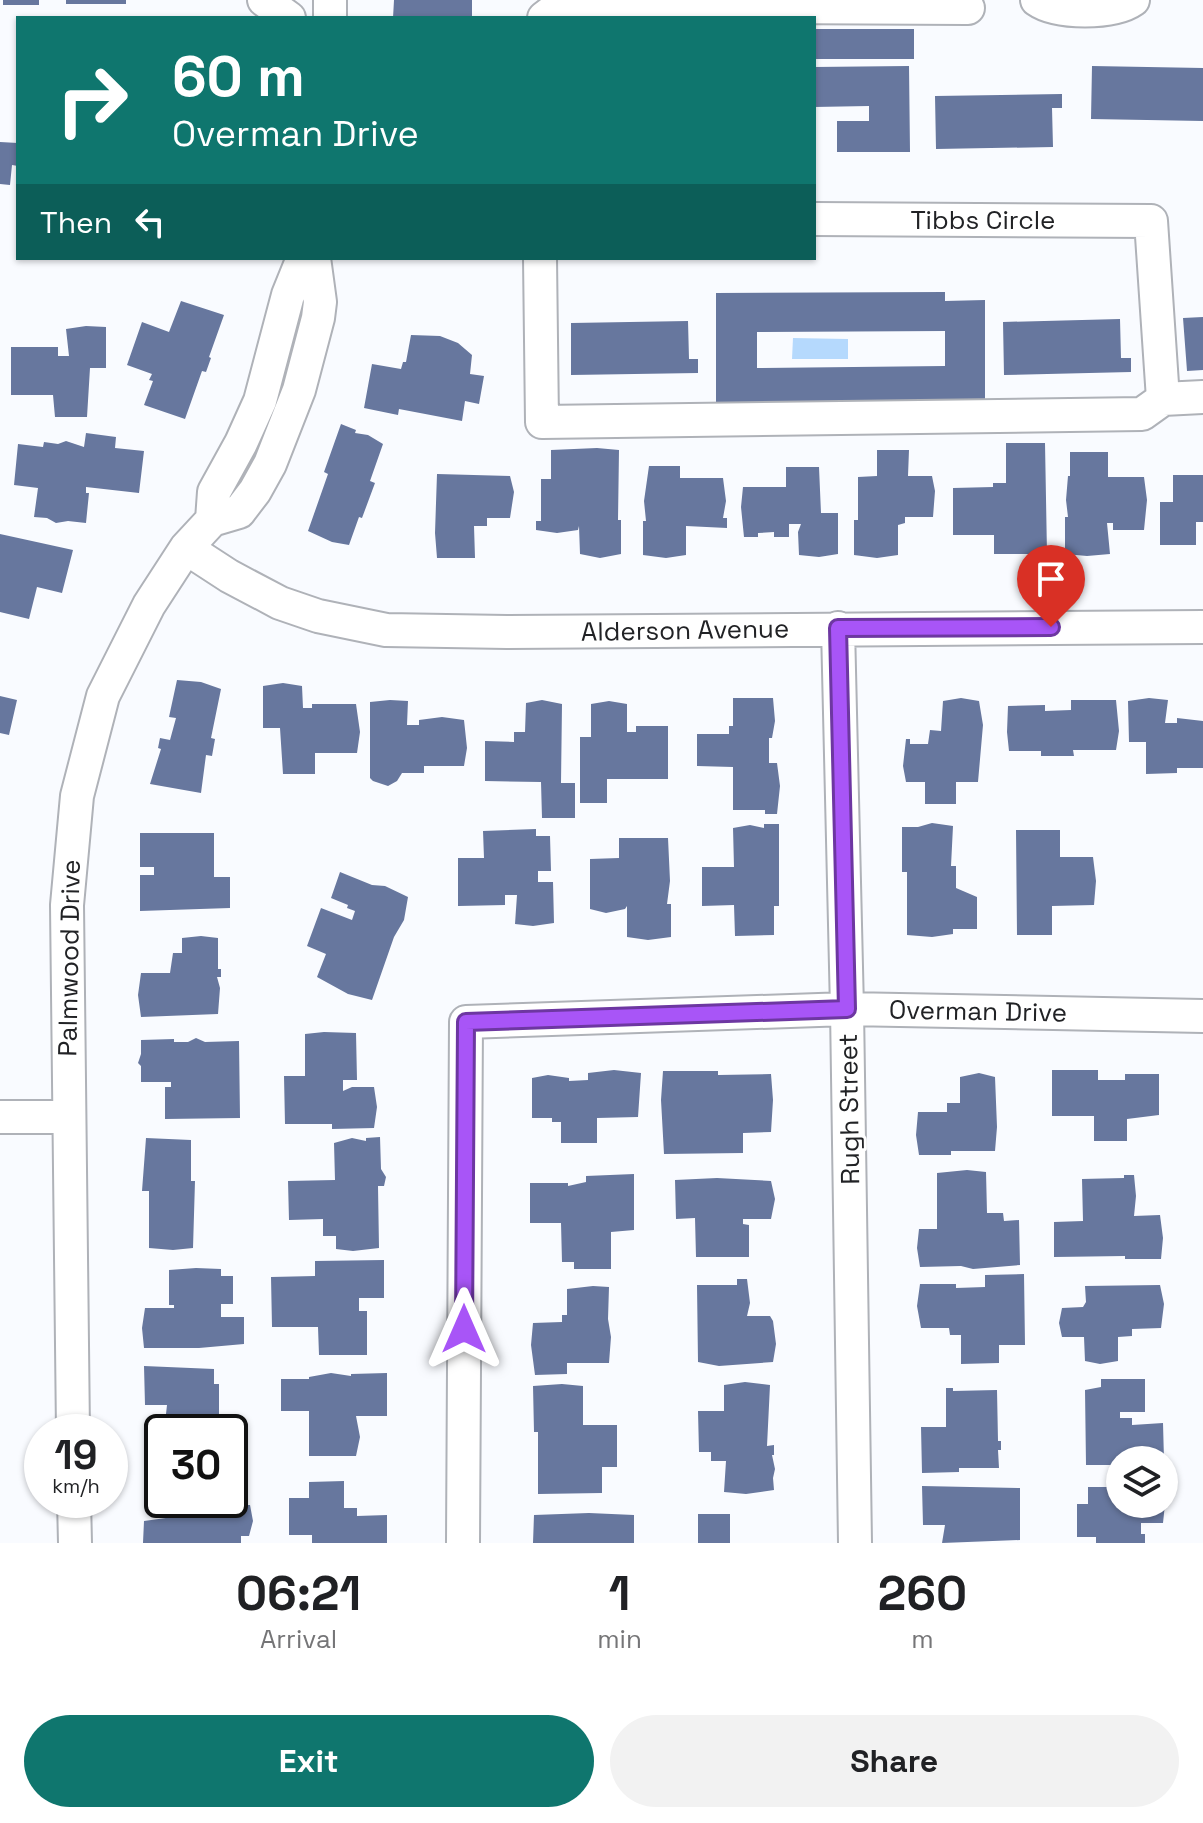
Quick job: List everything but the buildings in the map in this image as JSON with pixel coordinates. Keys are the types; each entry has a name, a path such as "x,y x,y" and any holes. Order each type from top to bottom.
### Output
{"street":[{"path":"264,0 288,16"},
{"path":"1037,0 1045,6 1059,9 1123,7 1133,0"},
{"path":"547,16 553,11 574,6 968,8"},
{"name":"Tibbs Circle","path":"816,219 1151,221 1163,399"},
{"path":"212,520 214,492 260,401 288,295 302,260"},
{"name":"Palmwood Drive","path":"73,1414 67,905 77,796 103,696 149,605 186,548 212,520 239,512 255,491 285,428 299,390 320,306 314,260"},
{"path":"540,260 542,422 1142,414 1163,399 1203,397"},
{"name":"Alderson Avenue","path":"186,548 229,576 280,603 318,616 386,630 507,632 1203,627"},
{"name":"Rugh Street","path":"838,628 855,1543"},
{"name":"Overman Drive","path":"463,1543 466,1022 847,1009 1203,1016"},
{"path":"0,1117 69,1117"},
{"path":"74,1518 75,1543"}],"water":[{"path":"793,338 848,339 848,359 792,359"}],"route":[{"path":"464,1329 466,1022 847,1009 838,628 1051,627"}]}
